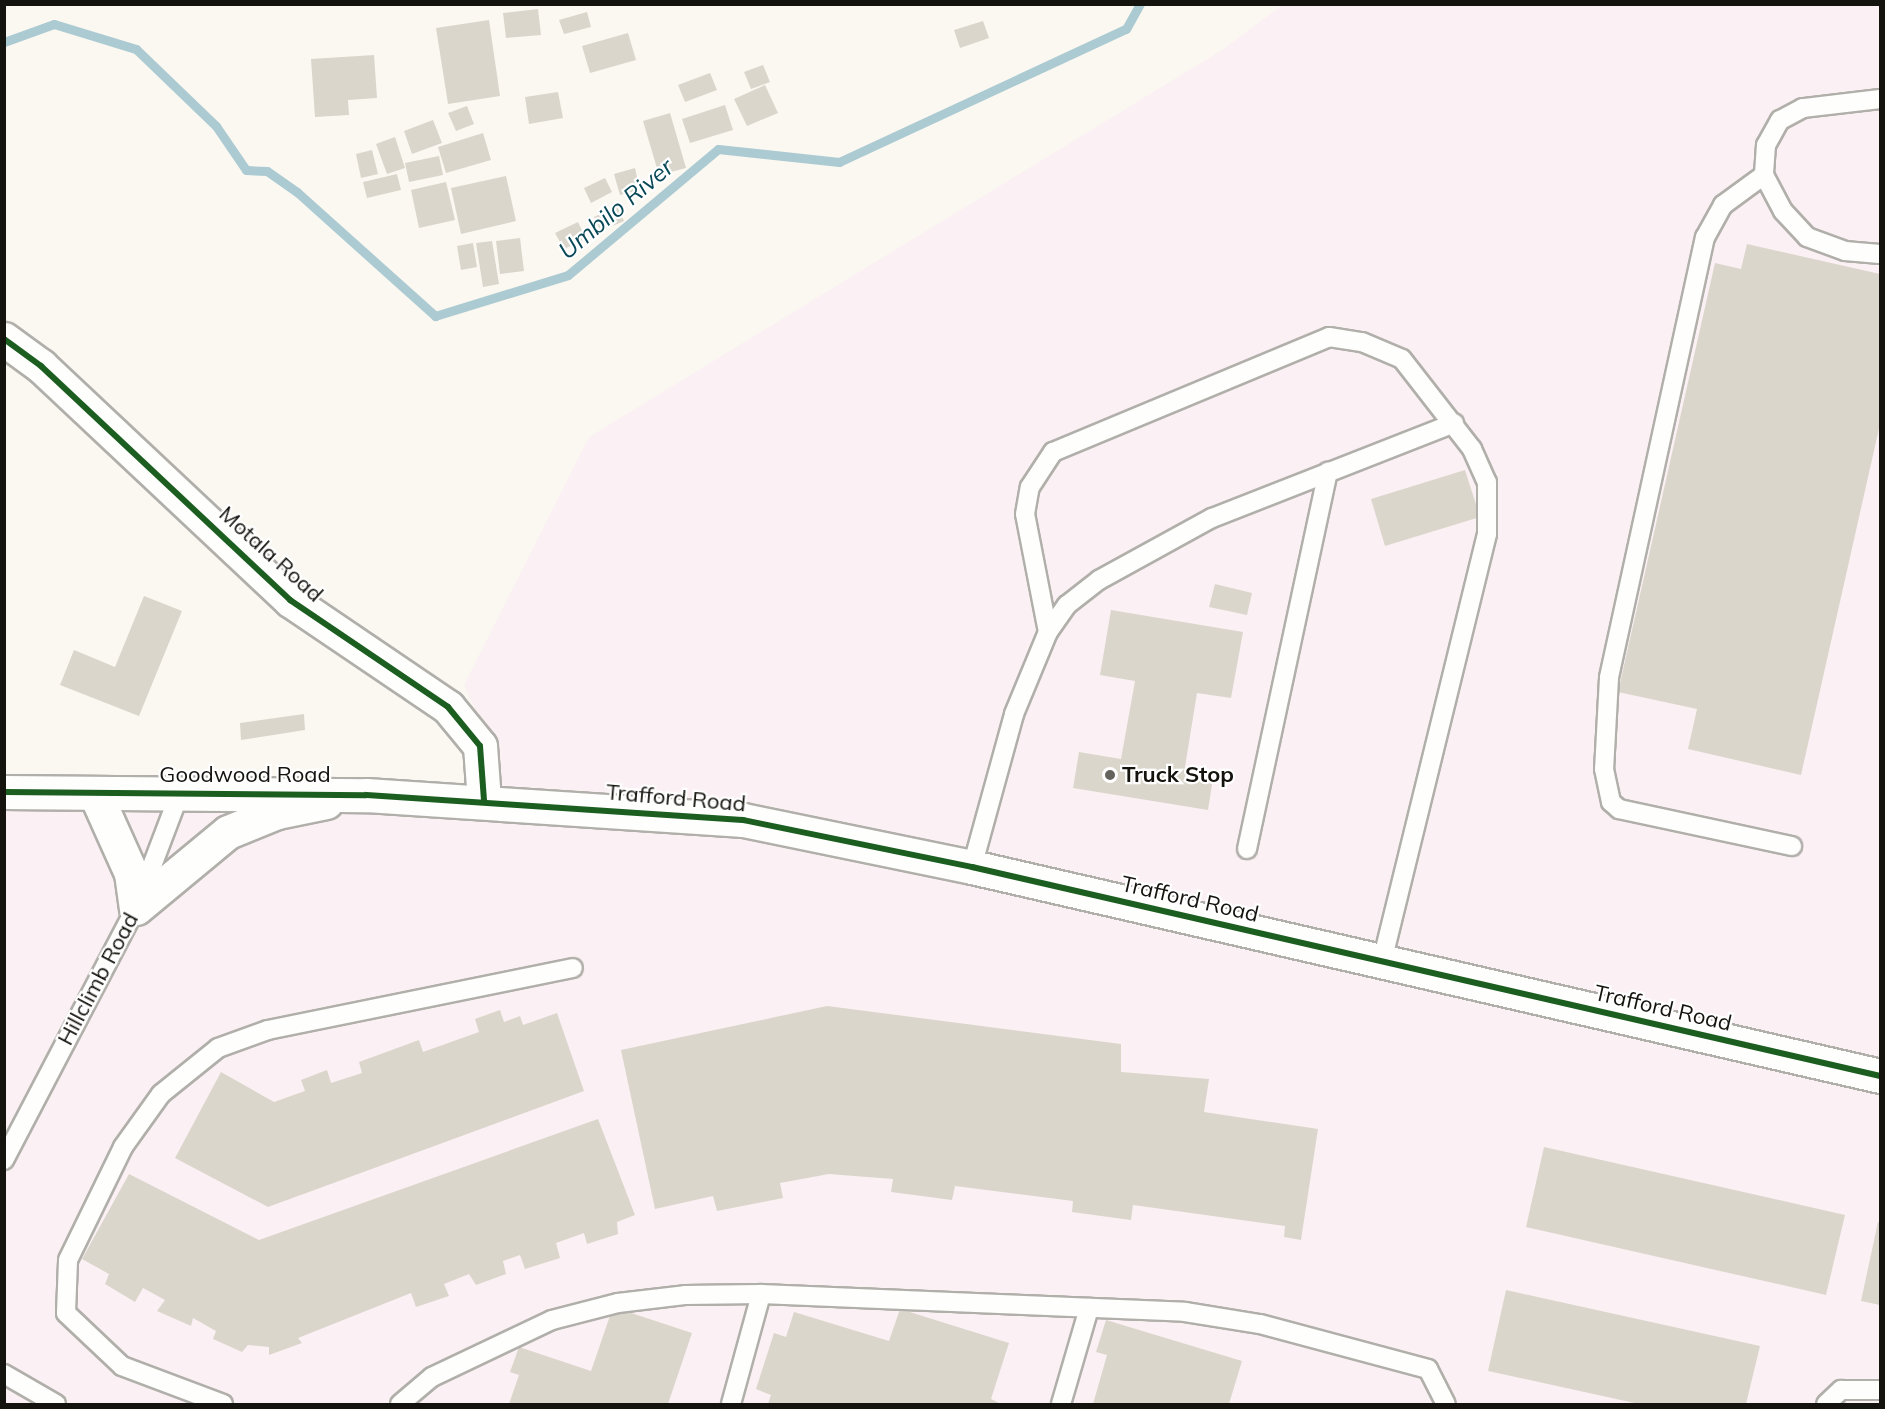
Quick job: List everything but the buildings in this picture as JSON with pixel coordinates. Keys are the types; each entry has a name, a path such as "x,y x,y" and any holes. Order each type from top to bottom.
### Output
{"street":[{"name":"Motala Road","path":"4,339 41,366 290,600 448,706 480,746 484,801"},
{"name":"Goodwood Road","path":"4,792 366,795 484,801"},
{"path":"95,793 131,873 136,908"},
{"path":"136,908 228,832 277,812 366,795"},
{"name":"Trafford Road","path":"484,801 743,820 972,867 1881,1076"}],"lane":[{"path":"1881,99 1803,108 1780,120 1766,145 1764,175 1783,211 1807,237 1845,251 1881,254"},
{"path":"1764,175 1723,205 1705,237 1609,678 1604,769 1608,793 1619,809 1792,846"},
{"path":"1048,632 1025,514 1030,487 1053,452 1329,337 1362,342 1402,359 1454,423 1487,482 1487,534 1382,962"},
{"path":"972,867 1014,714 1048,632 1067,604 1099,580 1212,518 1454,423"},
{"path":"1247,849 1328,472"},
{"name":"Hillclimb Road","path":"4,1160 136,908 180,792"},
{"path":"223,1404 122,1366 66,1314 68,1260 123,1147 161,1094 218,1048 268,1030 573,968"},
{"path":"731,1404 761,1294"},
{"path":"400,1404 432,1377 552,1320 640,1300 761,1294 1185,1312 1335,1342 1428,1369 1446,1404"},
{"path":"1061,1404 1089,1308"},
{"path":"4,1374 56,1404"},
{"path":"1826,1404 1841,1390 1881,1390"}],"shaded area":[{"path":"1282,5 1880,5 1880,1404 5,1404 5,787 490,796 492,748 464,685 589,437 1222,50"}],"waterway":[{"name":"Umbilo River","path":"4,42 54,24 136,49 216,126 246,170 267,171 297,192 435,316 568,275 718,149 839,162 1126,29 1140,4"}],"cycle path":[{"path":"4,339 41,366 290,600 448,707 480,746 484,801"},
{"path":"4,792 366,795 743,820 972,867 1880,1076"}],"place":[{"name":"Truck Stop","path":"1110,775"}]}
